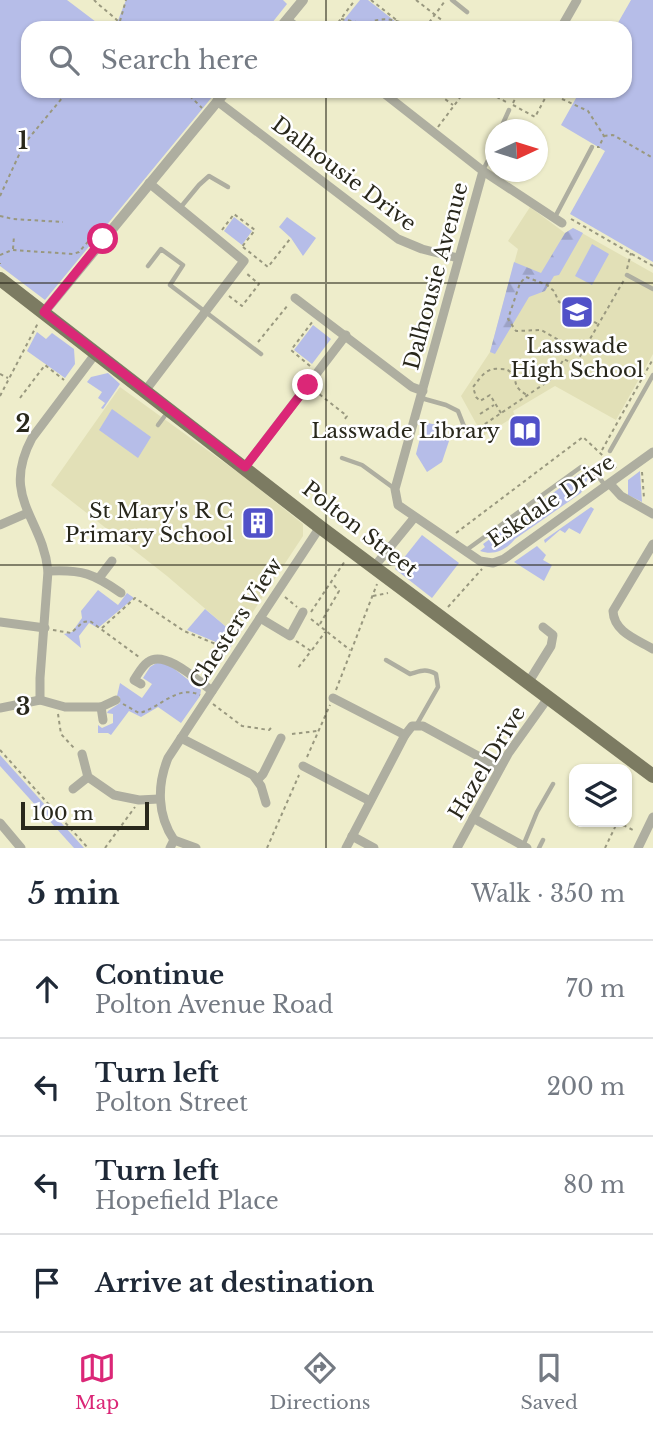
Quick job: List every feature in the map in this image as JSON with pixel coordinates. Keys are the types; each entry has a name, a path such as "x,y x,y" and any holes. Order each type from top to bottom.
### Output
{"main road":[{"name":"Polton Street","path":"0,279 320,527 653,776"}],"street":[{"path":"286,21 303,0"},
{"path":"565,21 577,0"},
{"path":"44,312 220,98"},
{"path":"391,98 483,171 558,218"},
{"name":"Dalhousie Drive","path":"217,101 398,239 422,249 458,258"},
{"name":"Dalhousie Avenue","path":"395,489 483,171"},
{"path":"145,391 222,291 241,258 149,183"},
{"path":"295,298 422,395"},
{"path":"245,467 346,335"},
{"path":"40,700 46,628 47,559 25,514 18,489 18,473 24,450 96,353"},
{"name":"Eskdale Drive","path":"395,489 398,505 449,542 487,563 504,559 653,452"},
{"path":"608,485 649,512"},
{"path":"0,525 25,514"},
{"path":"378,569 414,517"},
{"name":"Chesters View","path":"196,848 172,844 159,799 165,766 320,527"},
{"path":"653,544 613,611 613,621 619,629 653,649"},
{"path":"99,578 112,561"},
{"path":"48,571 89,573 121,593"},
{"path":"260,618 290,636 303,612"},
{"path":"0,622 46,628"},
{"path":"528,683 551,646 553,635 542,627"},
{"path":"141,684 134,680 146,663 159,658 167,659 212,691"},
{"path":"333,698 405,735"},
{"name":"Hazel Drive","path":"457,848 500,768 548,698"},
{"path":"0,708 40,700 57,706 101,707 116,700"},
{"path":"101,707 103,720"},
{"path":"346,848 408,729 417,725 500,768"},
{"path":"181,738 246,770 258,779 265,803"},
{"path":"258,779 281,738"},
{"path":"82,754 88,777 114,795 139,800 159,799"},
{"path":"303,766 370,801"},
{"path":"73,789 88,777"},
{"path":"638,848 653,817"},
{"path":"473,818 525,847"},
{"path":"0,823 21,848"},
{"path":"352,836 373,848"}],"lane":[{"path":"452,0 467,12"},
{"path":"505,119 511,107"},
{"path":"558,218 592,147"},
{"path":"483,171 485,167"},
{"path":"180,209 199,184 209,176 228,187"},
{"path":"148,266 161,249 183,265 170,285 261,354"},
{"path":"627,275 653,289"},
{"path":"610,451 653,375"},
{"path":"422,395 458,411 467,434"},
{"path":"158,425 170,410"},
{"path":"342,458 362,465 395,489"},
{"path":"464,551 577,469 586,467 608,485"},
{"path":"386,660 410,674 428,670 436,674 438,687 417,725"},
{"path":"525,847 537,812 553,784"},
{"path":"539,848 543,840"}],"path":[{"path":"94,0 109,16 118,21"},
{"path":"120,21 127,0"},
{"path":"351,21 341,19 355,0"},
{"path":"370,0 398,21"},
{"path":"416,0 443,21"},
{"path":"430,21 446,0"},
{"path":"372,21 377,18 394,21"},
{"path":"0,197 24,144 62,98"},
{"path":"192,98 208,113"},
{"path":"443,98 454,106"},
{"path":"434,133 459,98"},
{"path":"498,98 535,117 545,98"},
{"path":"511,107 516,98"},
{"path":"562,99 588,111 604,136"},
{"path":"604,136 613,135 653,158"},
{"path":"592,147 599,147 604,136"},
{"path":"216,238 234,214 255,230 241,258"},
{"path":"0,216 63,222"},
{"path":"558,218 575,221 653,266"},
{"path":"0,255 12,250 73,254 79,251 98,229 111,229"},
{"path":"12,250 14,236"},
{"path":"241,258 268,267 290,239"},
{"path":"479,428 550,380 564,359 575,365 627,275 631,253"},
{"path":"222,291 242,306 259,284 241,258"},
{"path":"582,353 541,330 516,331 511,327 508,319 520,283 526,277 547,285 554,291 559,302 599,325"},
{"path":"253,348 295,298"},
{"path":"0,396 44,312"},
{"path":"317,372 291,350 318,315"},
{"path":"601,452 653,359"},
{"path":"20,398 45,365 65,381"},
{"path":"501,414 490,395 480,401 476,397 473,387 484,372 492,368 506,369 512,373 518,389 528,396"},
{"path":"0,374 9,379"},
{"path":"308,385 346,416 344,420"},
{"path":"480,414 496,405"},
{"path":"449,542 458,531 583,437 618,469 626,467 628,470"},
{"path":"597,474 606,459"},
{"path":"642,460 649,512"},
{"path":"351,650 308,617 348,557 354,561 358,554"},
{"path":"439,616 487,563"},
{"path":"333,698 372,596 378,569"},
{"path":"319,625 339,591 331,582"},
{"path":"372,596 393,593 398,585"},
{"path":"278,591 303,612"},
{"path":"102,628 135,598 184,631 237,653"},
{"path":"46,628 71,633 83,622 90,621 146,663"},
{"path":"298,668 326,631"},
{"path":"290,636 311,651"},
{"path":"57,706 61,734 82,754"},
{"path":"292,734 318,731"},
{"path":"0,750 88,848"},
{"path":"105,848 139,800"},
{"path":"605,848 615,827"},
{"path":"628,827 645,835"}],"shaded area":[{"name":"Lasswade High School","path":"530,207 565,233 573,228 653,273 653,354 616,420 555,386 513,411 515,416 483,436 461,396 490,352 518,249 508,241"},
{"path":"120,387 243,476 303,524 303,536 237,636 167,576 51,485"}],"green space":[{"path":"0,0 67,0 95,21 21,21 21,98 211,98 45,300 0,266"},
{"path":"126,0 283,0 287,4 274,21 118,21"},
{"path":"360,0 368,0 395,21 343,21"},
{"path":"631,0 653,0 653,262 570,214 605,151 561,125 576,98 632,98 632,21 619,21"},
{"path":"234,217 252,231 242,245 224,231"},
{"path":"287,217 316,238 303,256 291,238 279,227"},
{"path":"573,228 583,233 559,275 554,276 545,291 529,297 495,354 490,352 514,262 541,273 565,233"},
{"path":"592,244 609,254 592,285 575,276"},
{"path":"313,325 331,339 312,364 294,350"},
{"path":"37,332 46,339 52,333 74,349 75,364 65,378 27,351"},
{"path":"108,373 120,384 103,409 101,408 105,403 98,398 102,392 87,382 91,377"},
{"path":"112,409 151,437 138,458 99,430"},
{"path":"424,422 441,426 449,441 442,462 427,472 416,454"},
{"path":"640,471 642,502 628,495 628,480"},
{"path":"586,473 589,476 581,493 504,549 490,553 480,551 485,547 483,544 579,474"},
{"path":"591,507 594,509 580,534 569,528 565,533 560,530 545,543 544,540"},
{"path":"422,535 459,563 432,598 395,569"},
{"path":"537,546 546,555 543,560 552,565 544,581 514,562"},
{"path":"98,590 118,605 127,593 134,598 98,628 89,623 79,636 81,648 64,634 72,632 82,618 81,611"},
{"path":"205,609 237,636 230,648 187,630"},
{"path":"158,662 167,663 201,690 200,696 181,723 158,707 141,717 129,711 111,735 98,733 98,725 102,728 113,723 113,714 107,713 120,703 120,697 117,696 120,683 142,698 152,684 143,678 150,667"},
{"path":"0,755 84,848 74,848 0,766"}],"place":[{"name":"Lasswade High School","path":"577,312"},
{"name":"Lasswade Library","path":"525,431"},
{"name":"St Mary's R C Primary School","path":"258,523"}],"route":[{"path":"103,239 44,312 245,467 308,385"}]}
